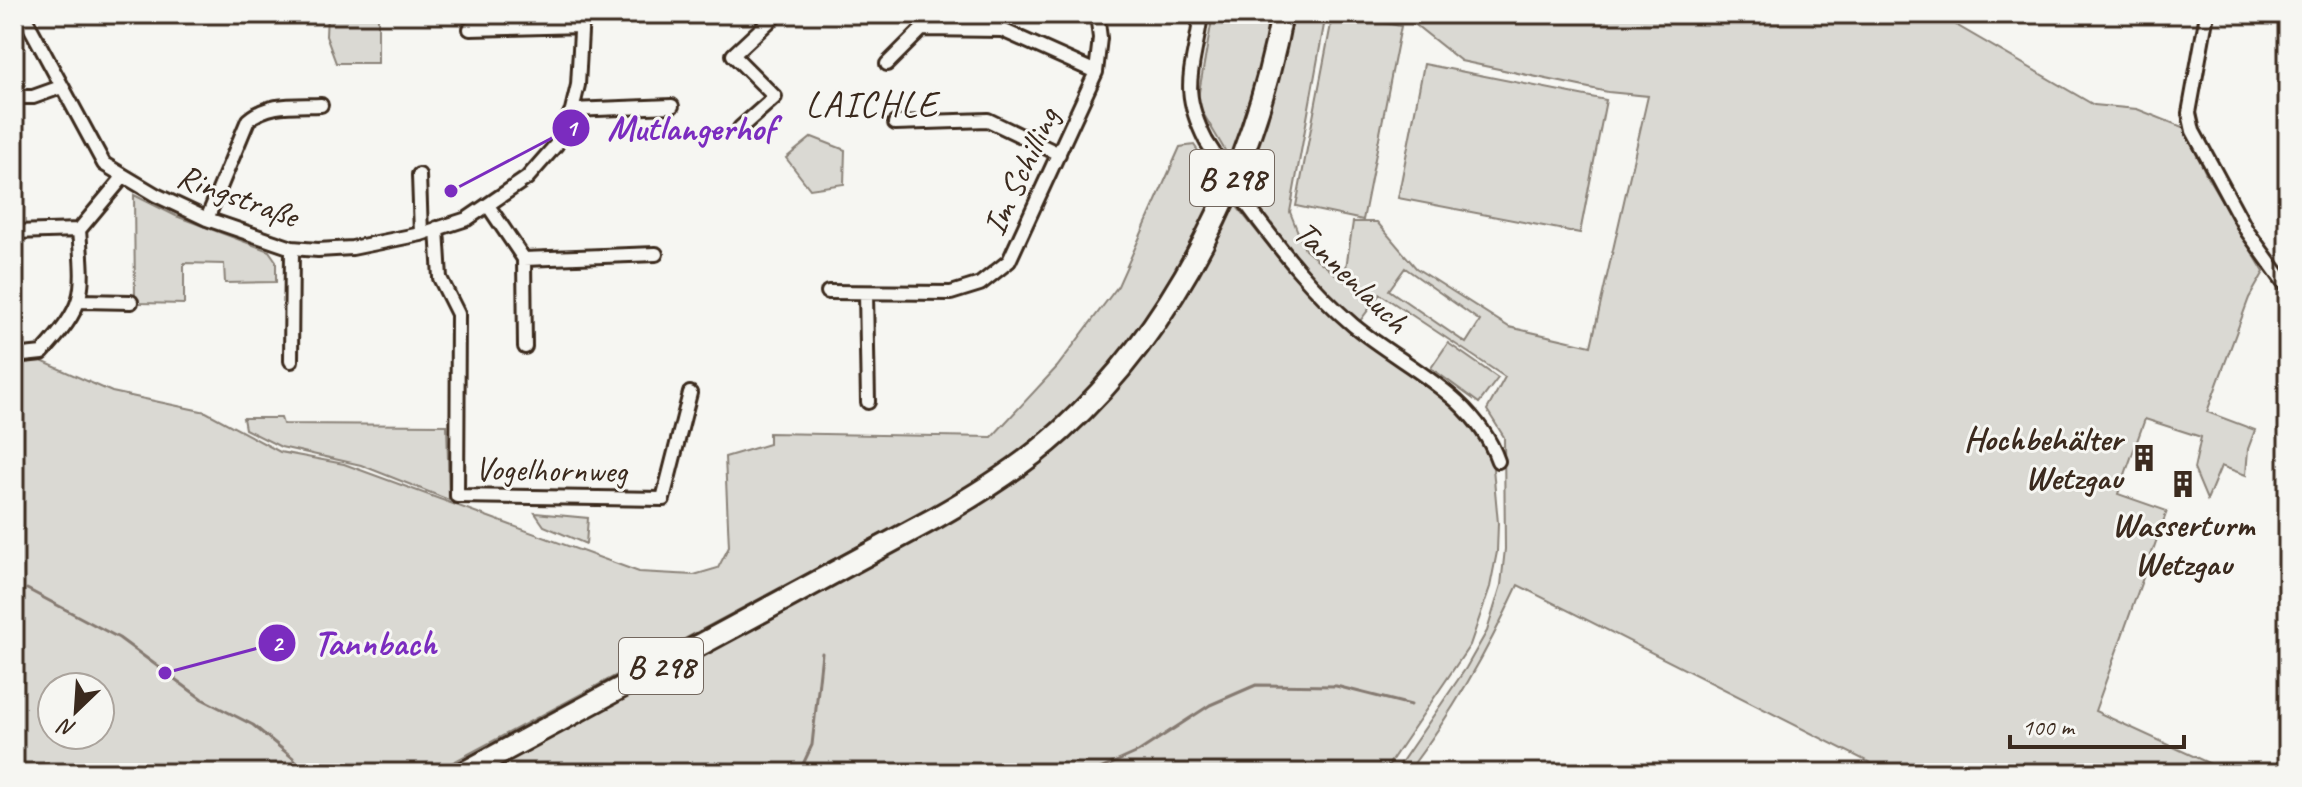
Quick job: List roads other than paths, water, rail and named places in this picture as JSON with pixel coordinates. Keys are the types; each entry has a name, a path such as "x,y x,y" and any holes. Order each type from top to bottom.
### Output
{"main road":[{"name":"B 298","path":"463,773 961,503 1026,460 1084,409 1134,351 1189,266 1236,169 1262,97 1282,14"}],"street":[{"name":"Ringstraße","path":"23,14 104,164 207,219 292,248 352,248 421,234 467,219 489,207 527,178 556,145 572,110 582,20"},
{"path":"740,128 775,97 733,55 777,14"},
{"name":"Im Schilling","path":"828,292 951,293 980,284 1009,261 1096,72 1100,38 1097,14"},
{"name":"Tannenlauch","path":"1201,14 1188,91 1190,110 1248,206 1298,272 1352,324 1467,407 1489,437 1498,461"},
{"path":"2207,14 2189,113 2193,131 2247,231 2288,288"},
{"path":"470,29 582,20"},
{"path":"887,64 922,29 1002,30 1096,72"},
{"path":"14,97 33,97 61,87"},
{"path":"207,219 248,120 258,112 275,106 321,105"},
{"path":"572,110 672,106"},
{"path":"895,123 988,120 1059,154"},
{"path":"419,175 421,234"},
{"path":"14,356 42,353 65,327 81,301 79,230 124,176"},
{"path":"489,207 524,259 525,347"},
{"name":"Vogelhornweg","path":"437,228 440,278 458,314 457,496 663,499 690,393"},
{"path":"14,232 79,230"},
{"path":"291,361 292,248"},
{"path":"524,259 656,254"},
{"path":"866,293 868,402"},
{"path":"81,301 131,302"}],"waterway":[{"path":"27,589 119,638 202,699 253,725 293,758 303,773"},
{"path":"799,773 812,745 822,653"},
{"path":"1091,773 1138,752 1210,705 1256,685 1336,686 1411,705"}],"place":[{"name":"Mutlangerhof","path":"451,191"},
{"name":"Hochbehälter Wetzgau","path":"2144,458"},
{"name":"Wasserturm Wetzgau","path":"2183,484"},
{"name":"Tannbach","path":"165,673"}],"district":[{"name":"LAICHLE","path":"872,103"}]}
